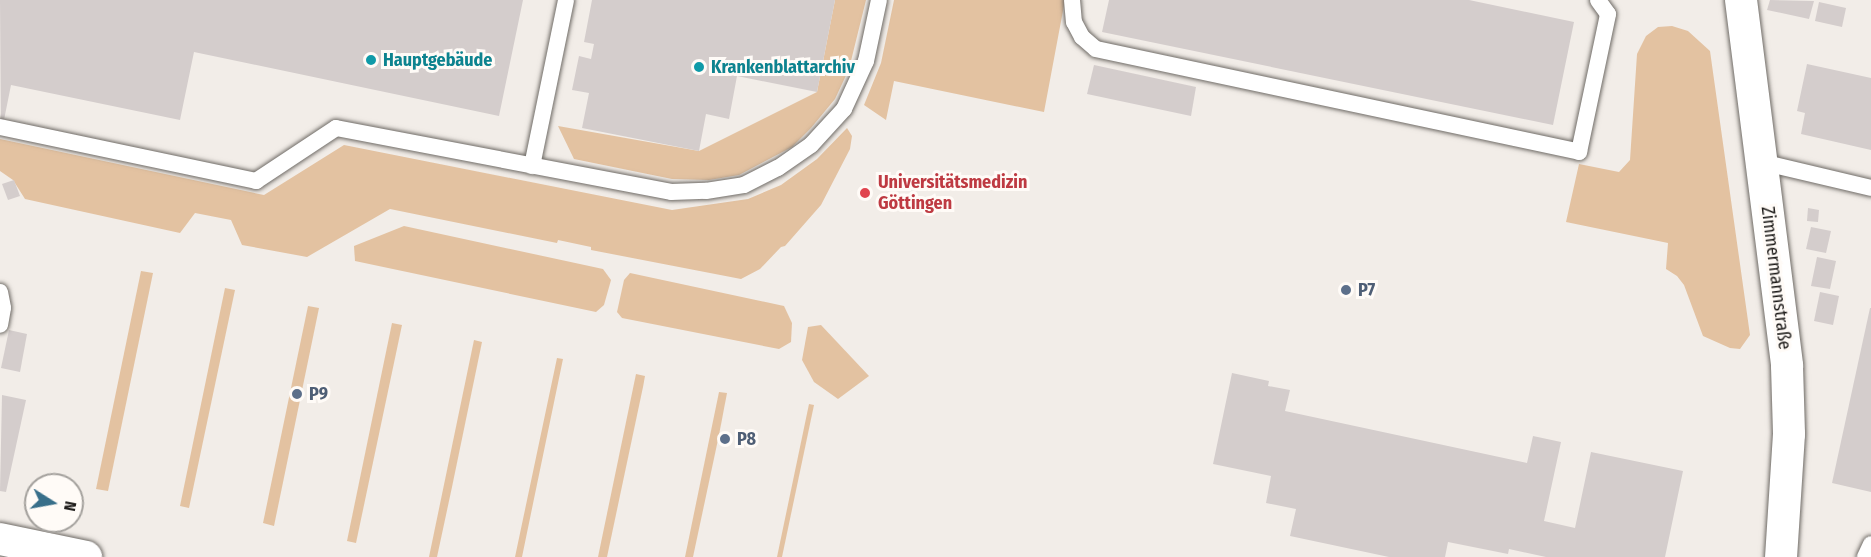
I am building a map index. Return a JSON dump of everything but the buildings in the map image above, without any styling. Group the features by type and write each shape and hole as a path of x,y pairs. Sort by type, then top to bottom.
{"street":[{"name":"Zimmermannstraße","path":"1741,0 1787,366 1790,434 1780,557"},
{"path":"0,539 86,557"}],"lane":[{"path":"532,166 566,0"},
{"path":"0,127 256,181 336,128 671,192 706,191 744,185 778,168 812,145 844,109 866,61 879,0"},
{"path":"1071,0 1074,22 1082,37 1096,49 1579,152 1608,14 1598,0"},
{"path":"1761,162 1871,188"},
{"path":"0,292 3,308 0,325"},
{"path":"1864,557 1871,544"}],"shaded area":[{"path":"835,0 866,0 849,69 835,99 792,147 739,175 709,180 672,179 574,159 558,126 699,151 817,92"},
{"path":"894,0 1065,0 1044,112 894,81 886,120 864,105 881,63"},
{"path":"1672,26 1688,31 1710,51 1750,335 1740,349 1730,348 1703,336 1684,285 1677,276 1666,269 1668,243 1566,222 1579,164 1619,172 1630,160 1637,54 1646,36 1658,27"},
{"path":"847,128 852,136 850,149 821,205 785,246 781,247 760,269 741,279 591,250 591,247 558,240 557,243 390,209 307,257 242,245 231,220 195,213 180,233 25,199 13,180 0,171 0,139 264,195 344,145 672,210 748,199 781,185 817,159"},
{"path":"404,226 603,269 611,280 604,305 596,312 355,261 354,246"},
{"path":"141,271 153,273 108,491 96,489"},
{"path":"630,273 784,306 792,323 791,342 779,349 622,318 617,312 624,280"},
{"path":"225,288 235,290 189,508 180,506"},
{"path":"308,306 319,308 274,526 263,523"},
{"path":"392,323 402,325 356,543 347,541"},
{"path":"821,325 869,376 838,399 814,382 802,360 808,327"},
{"path":"474,340 482,342 452,487 437,557 429,557"},
{"path":"557,358 563,359 522,557 515,557"},
{"path":"636,374 645,376 643,387 607,557 598,557"},
{"path":"719,392 727,393 719,435 693,557 685,557"},
{"path":"809,404 814,405 782,557 777,557"}],"place":[{"name":"Hauptgebäude","path":"371,60"},
{"name":"Krankenblattarchiv","path":"699,67"},
{"name":"Universitätsmedizin Göttingen","path":"865,193"},
{"name":"P7","path":"1346,290"},
{"name":"P9","path":"297,394"},
{"name":"P8","path":"725,439"}]}
